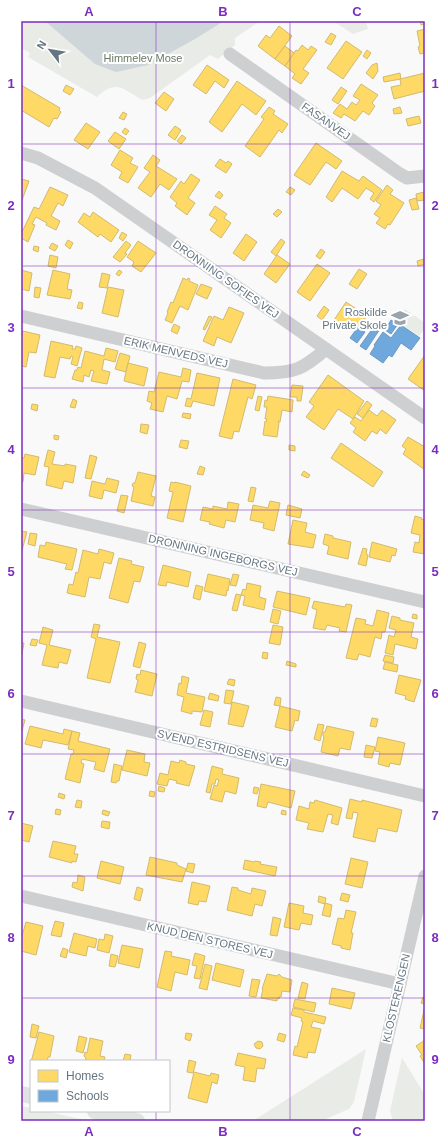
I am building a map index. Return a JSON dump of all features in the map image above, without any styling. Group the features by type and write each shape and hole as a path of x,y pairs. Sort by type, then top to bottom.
{"main road":[{"path":"99,1112 137,1121"}],"street":[{"name":"FASANVEJ","path":"230,54 400,174 407,178 425,176"},
{"name":"DRONNING SOFIES VEJ","path":"21,153 38,158 95,188 425,418"},
{"name":"ERIK MENVEDS VEJ","path":"21,316 264,373 278,373 296,370 310,362 326,349"},
{"name":"DRONNING INGEBORGS VEJ","path":"21,509 425,602"},
{"name":"SVEND ESTRIDSENS VEJ","path":"21,701 425,796"},
{"name":"KLOSTERENGEN","path":"368,1121 425,876"},
{"name":"KNUD DEN STORES VEJ","path":"21,896 400,984"}],"green space":[{"name":"Himmelev Mose","path":"21,21 260,21 235,38 235,45 218,59 210,55 150,98 142,100 124,89 115,87 109,88 97,97 28,57 30,53 21,48"},
{"path":"333,21 366,21 368,29 353,34"},
{"path":"405,309 425,323 425,328 419,336 397,321"},
{"path":"366,1049 354,1102 349,1109 321,1121 253,1121"},
{"path":"402,1058 425,1095 425,1121 393,1121 390,1111"},
{"path":"21,1106 30,1108 30,1112 49,1112 89,1121 21,1121"}],"shaded area":[{"name":"Himmelev Mose","path":"45,21 224,21 148,65 116,72 95,64"}],"building: Homes":[{"path":"420,21 425,21 425,24 421,25"},
{"path":"279,26 292,36 275,59 258,46 266,35 270,38"},
{"path":"425,29 425,53 420,54 417,31"},
{"path":"331,33 336,36 331,45 325,42"},
{"path":"346,41 362,52 343,79 327,68"},
{"path":"302,45 308,50 311,46 317,50 303,69 309,73 301,84 292,78 295,74 285,66 296,50 298,51"},
{"path":"285,46 294,53 285,66 275,59"},
{"path":"367,50 371,53 367,59 363,56"},
{"path":"377,63 378,71 373,79 366,73 372,65"},
{"path":"207,65 229,80 224,88 215,81 206,94 193,85"},
{"path":"400,73 401,79 384,82 383,77"},
{"path":"425,73 425,91 394,99 391,87 401,85 400,79"},
{"path":"237,81 266,101 256,115 242,104 222,132 209,122"},
{"path":"361,84 378,95 372,103 375,106 369,115 363,111 355,121 344,114 341,118 333,113 340,104 347,109 352,102 356,105 360,100 353,96"},
{"path":"21,85 60,108 59,110 61,112 57,119 54,118 49,127 21,110"},
{"path":"66,85 74,89 70,95 63,91"},
{"path":"341,87 347,91 338,104 332,100"},
{"path":"164,92 174,99 166,111 155,103"},
{"path":"269,107 275,111 273,114 288,124 282,133 279,130 260,157 245,146 264,119 261,117"},
{"path":"400,107 402,113 394,114 393,109"},
{"path":"123,112 127,114 124,120 119,118"},
{"path":"419,116 421,123 408,126 406,119"},
{"path":"86,123 100,132 88,149 74,140"},
{"path":"175,126 181,130 175,140 168,135"},
{"path":"125,128 129,131 126,135 122,132"},
{"path":"115,132 126,139 119,149 108,141"},
{"path":"182,135 186,138 181,144 177,141"},
{"path":"316,143 342,161 336,169 326,162 310,185 294,175"},
{"path":"120,150 133,158 130,163 138,167 128,183 119,178 122,172 111,165"},
{"path":"153,155 160,160 156,166 177,179 169,190 160,184 151,197 138,188 150,172 144,168"},
{"path":"220,159 226,163 228,161 232,164 226,173 215,166"},
{"path":"342,171 359,181 363,176 382,190 374,202 370,199 374,193 366,188 358,199 342,188 332,202 326,197"},
{"path":"191,174 200,180 188,198 195,203 187,215 175,206 177,203 170,197 181,181 184,184"},
{"path":"21,179 29,181 21,203"},
{"path":"387,185 393,190 390,194 404,203 390,225 388,224 385,229 376,223 380,218 374,214 381,205 376,201"},
{"path":"50,187 68,195 63,206 58,203 51,216 60,221 56,230 46,225 47,223 36,217 32,224 35,225 28,242 21,238 21,234 34,207 39,209"},
{"path":"290,187 295,190 291,195 286,192"},
{"path":"219,191 223,195 220,199 215,196"},
{"path":"424,192 425,200 417,201 416,194"},
{"path":"416,198 419,209 412,210 409,200"},
{"path":"215,206 227,214 224,218 231,223 221,238 210,230 217,220 209,215"},
{"path":"278,209 282,212 277,217 273,214"},
{"path":"93,212 119,230 111,242 100,234 98,237 78,222 84,213 90,217"},
{"path":"122,232 127,235 123,241 119,238"},
{"path":"246,234 257,242 244,261 233,253"},
{"path":"281,239 285,242 276,256 271,252"},
{"path":"68,240 73,243 70,249 65,245"},
{"path":"126,241 131,245 125,253 127,254 120,262 113,257"},
{"path":"138,241 156,253 141,272 132,266 134,262 127,257"},
{"path":"52,243 58,246 55,251 49,248"},
{"path":"34,246 39,247 38,252 33,250"},
{"path":"321,249 325,252 320,259 316,256"},
{"path":"50,255 58,257 56,268 48,266"},
{"path":"277,255 290,264 276,283 264,274"},
{"path":"424,259 425,264 418,266 417,261"},
{"path":"317,264 330,273 310,301 297,292"},
{"path":"359,269 367,274 357,289 349,284"},
{"path":"21,270 32,273 29,291 21,289"},
{"path":"53,270 70,274 67,289 72,290 70,299 47,295"},
{"path":"119,270 122,272 119,276 116,274"},
{"path":"102,273 110,275 107,288 99,287"},
{"path":"183,278 187,280 188,278 190,279 189,281 198,285 188,310 180,306 172,323 165,320 171,302 173,303"},
{"path":"201,284 212,288 207,299 196,294"},
{"path":"35,287 41,288 39,298 34,297"},
{"path":"108,287 124,290 118,317 102,313"},
{"path":"79,302 83,303 82,309 77,308"},
{"path":"346,302 367,316 359,327 350,320 345,327 334,320"},
{"path":"324,306 329,310 322,320 317,316"},
{"path":"229,307 244,313 231,343 217,337 214,346 203,341 214,316 223,320"},
{"path":"209,316 212,317 205,330 203,329"},
{"path":"174,324 180,327 177,334 171,331"},
{"path":"23,331 40,335 36,353 29,352 26,367 21,366 21,341"},
{"path":"51,341 73,346 72,349 75,349 76,346 82,348 77,366 71,364 73,357 71,356 70,359 60,357 55,378 44,376"},
{"path":"106,348 118,351 115,362 104,359 102,370 110,372 107,384 91,381 94,371 91,370 89,377 84,375 83,382 72,379 75,370 77,370 78,367 81,368 85,351 104,356"},
{"path":"120,353 130,356 126,372 115,369"},
{"path":"425,355 425,391 408,379"},
{"path":"128,363 148,368 144,386 124,381"},
{"path":"183,368 191,370 189,382 182,381 177,399 167,396 163,412 150,409 152,403 147,401 149,391 154,392 159,372 181,377"},
{"path":"197,373 220,378 214,406 193,401 191,407 185,406 187,398 191,399"},
{"path":"328,375 364,401 353,419 338,409 324,430 306,417 314,406 309,402"},
{"path":"233,379 256,385 252,399 248,397 239,432 234,431 232,439 219,436"},
{"path":"292,385 303,386 301,401 297,401 297,397 290,397"},
{"path":"258,396 262,397 259,411 255,410"},
{"path":"268,396 293,400 292,412 282,410 280,422 278,421 277,437 263,435 265,421 266,422 267,419 265,419 267,407 264,407 265,400 267,401"},
{"path":"73,399 77,401 75,408 70,407"},
{"path":"367,401 372,405 363,418 357,414"},
{"path":"32,404 38,405 37,411 31,409"},
{"path":"369,410 377,416 382,410 396,420 386,434 380,429 377,434 372,431 365,441 353,432 356,428 350,423 355,417 361,421"},
{"path":"183,413 191,414 190,419 182,417"},
{"path":"141,424 149,425 147,434 140,432"},
{"path":"54,435 59,436 58,440 54,439"},
{"path":"408,437 425,447 425,470 403,454 406,449 402,446"},
{"path":"181,440 189,441 187,449 179,447"},
{"path":"341,443 383,472 373,487 331,458"},
{"path":"289,445 295,446 295,451 289,450"},
{"path":"48,450 55,452 52,464 76,466 73,483 64,481 62,489 46,485 49,467 44,466"},
{"path":"25,454 39,457 35,475 24,473 23,482 21,481 21,457 24,458"},
{"path":"90,455 97,457 91,479 85,478"},
{"path":"200,466 205,468 203,475 197,474"},
{"path":"304,471 310,475 308,478 301,475"},
{"path":"138,472 156,476 151,496 155,497 153,506 131,501 134,487 132,486 133,483 135,483"},
{"path":"107,478 119,481 116,493 104,490 102,499 89,496 92,481 105,484"},
{"path":"171,482 191,486 183,522 167,518 173,492 169,491"},
{"path":"251,487 256,488 253,502 248,501"},
{"path":"121,495 128,496 124,513 117,511"},
{"path":"270,501 280,503 274,531 263,528 264,523 250,520 253,505 268,508"},
{"path":"228,502 239,504 235,522 226,520 224,528 209,524 210,522 200,520 203,507 213,509 213,506 227,509"},
{"path":"288,505 302,509 300,518 286,515"},
{"path":"415,516 425,520 425,554 413,552 415,542 419,543 420,535 411,533"},
{"path":"293,520 307,523 305,532 316,535 313,548 288,544"},
{"path":"21,531 27,532 21,554"},
{"path":"30,533 37,534 35,546 28,544"},
{"path":"325,534 333,536 333,538 351,542 348,559 327,554 329,546 323,544"},
{"path":"46,542 77,549 72,570 65,569 67,564 38,557 40,545 45,546"},
{"path":"372,542 397,549 395,556 392,555 390,562 369,557"},
{"path":"363,548 367,549 366,554 368,555 366,566 358,564"},
{"path":"99,549 114,553 111,564 104,562 100,579 89,577 85,597 67,593 69,584 73,585 76,572 78,573 83,550 98,554"},
{"path":"119,558 132,561 131,564 144,567 140,582 134,581 128,603 109,598"},
{"path":"163,565 191,572 188,587 167,582 166,586 158,585"},
{"path":"208,574 230,579 226,596 204,591"},
{"path":"233,574 239,575 236,586 230,585"},
{"path":"247,583 261,586 259,597 266,599 264,610 243,605 245,596 241,595 243,589 246,590"},
{"path":"196,585 203,587 200,600 193,598"},
{"path":"277,591 310,598 306,615 273,607"},
{"path":"236,594 241,595 237,611 232,610"},
{"path":"314,601 345,607 346,604 352,605 346,632 339,631 340,628 327,625 325,630 313,628 317,610 312,608"},
{"path":"273,609 281,611 278,624 270,622"},
{"path":"377,610 389,613 385,632 382,632 381,639 375,637 370,657 359,654 357,660 346,658 356,618 366,620 365,624 373,626"},
{"path":"413,614 417,615 417,619 412,618"},
{"path":"392,616 400,618 400,620 414,623 411,637 418,639 416,649 395,644 393,655 385,653 389,635 394,637 396,630 389,628"},
{"path":"94,624 100,625 97,637 120,642 110,683 87,678 96,639 91,637"},
{"path":"273,625 283,627 280,645 269,643"},
{"path":"43,627 53,630 49,645 71,650 67,664 59,662 58,668 42,665 47,645 39,643"},
{"path":"32,639 38,640 36,646 30,645"},
{"path":"21,642 24,643 21,659"},
{"path":"139,642 146,644 140,668 133,666"},
{"path":"263,652 268,653 267,659 262,658"},
{"path":"385,655 394,657 393,663 383,661"},
{"path":"287,661 296,664 296,667 286,665"},
{"path":"385,662 398,665 397,672 383,669"},
{"path":"141,670 157,674 152,696 135,692 138,680 136,679 137,674 140,675"},
{"path":"399,675 421,680 414,702 405,699 406,696 395,693"},
{"path":"182,676 189,678 186,693 205,697 202,712 192,711 192,714 181,711 184,697 177,695"},
{"path":"229,679 235,680 234,686 227,684"},
{"path":"226,690 234,691 231,704 224,703"},
{"path":"210,693 219,696 218,701 208,699"},
{"path":"276,697 281,698 280,706 274,705"},
{"path":"232,702 249,706 243,727 228,724"},
{"path":"280,706 300,711 298,721 295,720 292,731 275,727"},
{"path":"204,710 213,712 210,727 200,725"},
{"path":"372,718 378,719 376,727 370,726"},
{"path":"21,719 25,720 21,734"},
{"path":"318,724 324,725 320,741 314,739"},
{"path":"30,726 63,734 64,729 72,731 68,745 43,740 41,748 25,744"},
{"path":"327,726 354,732 350,750 340,748 338,756 321,752 324,736 323,732 325,732"},
{"path":"72,731 80,733 78,741 110,749 104,772 94,769 96,762 82,759 81,763 84,764 80,783 65,779 71,754 73,754 74,750 68,749"},
{"path":"378,737 405,743 400,765 390,763 389,767 378,764 380,752 375,751"},
{"path":"366,745 375,747 372,758 364,757"},
{"path":"127,750 145,754 144,762 150,763 147,776 122,770"},
{"path":"180,760 186,762 186,764 195,766 189,786 176,783 177,781 169,779 167,786 157,784 160,773 168,775 171,761 179,763"},
{"path":"114,764 122,766 119,781 116,783 111,782"},
{"path":"212,766 223,769 222,774 239,778 236,794 225,791 222,802 210,799 214,785 217,786 219,780 216,779 215,784 212,784 210,793 206,792"},
{"path":"261,784 295,791 291,808 268,802 266,808 257,806"},
{"path":"159,786 165,788 164,792 158,791"},
{"path":"254,787 259,788 257,794 253,793"},
{"path":"150,791 155,792 154,797 149,796"},
{"path":"59,793 65,795 64,799 58,797"},
{"path":"350,799 362,802 362,800 402,810 397,832 378,828 375,842 353,837 358,813 353,812 352,819 346,818"},
{"path":"77,800 82,801 81,808 75,807"},
{"path":"315,800 342,808 338,825 331,823 333,815 328,814 323,832 307,829 309,823 296,820 299,806 309,809 310,802 314,803"},
{"path":"56,809 61,810 60,815 55,814"},
{"path":"103,810 110,812 108,816 102,814"},
{"path":"282,810 286,811 286,815 281,814"},
{"path":"102,821 110,822 109,829 101,827"},
{"path":"21,823 33,826 29,842 21,840"},
{"path":"53,841 76,846 74,854 78,854 76,862 72,861 72,863 49,857"},
{"path":"150,857 177,863 177,865 186,869 182,882 146,875"},
{"path":"351,858 368,862 362,888 345,884"},
{"path":"245,860 261,862 260,864 277,867 275,876 243,869"},
{"path":"101,861 124,867 120,884 97,878"},
{"path":"188,863 195,864 193,873 186,871"},
{"path":"78,875 85,877 83,891 72,887 73,882 77,883"},
{"path":"192,882 210,886 206,902 199,901 198,905 188,903"},
{"path":"137,887 143,889 140,901 134,899"},
{"path":"232,887 251,894 252,888 266,891 262,906 255,904 252,916 227,910"},
{"path":"342,893 350,895 348,902 340,900"},
{"path":"319,896 326,898 325,904 318,902"},
{"path":"289,903 304,906 303,913 313,915 311,925 301,923 299,930 284,927"},
{"path":"325,903 332,905 330,917 322,915"},
{"path":"346,910 356,912 351,933 353,933 350,950 332,944 338,918 344,919"},
{"path":"273,917 281,919 277,936 270,935"},
{"path":"55,921 64,923 61,937 51,935"},
{"path":"26,922 43,926 36,955 21,951 21,939"},
{"path":"74,933 97,939 95,948 88,946 86,956 69,952"},
{"path":"105,934 113,936 109,953 97,950 99,939 104,940"},
{"path":"122,945 143,949 139,968 118,963"},
{"path":"63,948 68,950 66,958 60,956"},
{"path":"165,951 172,952 171,956 190,960 187,975 175,972 171,991 157,987"},
{"path":"195,953 205,956 200,979 194,978 197,966 192,965"},
{"path":"111,954 118,956 115,967 109,966"},
{"path":"216,963 244,970 240,987 212,980"},
{"path":"205,964 212,966 207,990 199,988"},
{"path":"267,974 277,976 279,974 282,977 292,980 290,992 282,991 281,997 280,996 279,999 277,998 277,1001 261,998 262,989"},
{"path":"252,979 260,980 256,997 249,996"},
{"path":"302,982 308,984 305,999 298,998"},
{"path":"332,988 355,993 351,1009 329,1004"},
{"path":"423,997 425,997 425,1004 421,1003"},
{"path":"295,999 316,1003 314,1012 293,1007"},
{"path":"425,1006 425,1029 420,1028"},
{"path":"293,1008 326,1017 324,1024 313,1021 311,1027 321,1029 315,1053 308,1052 307,1058 293,1055 295,1046 297,1047 303,1022 301,1021 302,1018 291,1015"},
{"path":"32,1024 39,1026 36,1038 30,1037"},
{"path":"39,1032 54,1036 50,1057 48,1057 47,1060 32,1060"},
{"path":"186,1033 192,1034 190,1041 185,1039"},
{"path":"279,1033 286,1035 284,1042 277,1040"},
{"path":"79,1036 87,1038 83,1053 76,1051"},
{"path":"90,1038 103,1041 100,1056 105,1057 104,1060 85,1060 85,1052 87,1053"},
{"path":"425,1040 425,1064 420,1056 422,1055 416,1046"},
{"path":"258,1041 262,1042 263,1046 260,1049 256,1048 254,1044"},
{"path":"238,1053 266,1059 264,1069 257,1068 255,1082 243,1080 245,1067 235,1065"},
{"path":"125,1054 131,1055 130,1060 123,1060"},
{"path":"189,1060 196,1062 193,1073 187,1072"},
{"path":"194,1072 210,1076 211,1073 219,1075 217,1084 212,1082 207,1103 188,1098"}],"building: Schools":[{"path":"391,320 398,324 391,334 385,330"},
{"path":"375,325 380,329 366,350 360,346"},
{"path":"401,325 420,338 411,350 401,343 392,357 389,355 383,363 370,354 383,332 391,338"},
{"path":"358,327 365,332 357,343 350,338"}],"place":[{"name":"Roskilde Private Skole","path":"400,318"}]}
